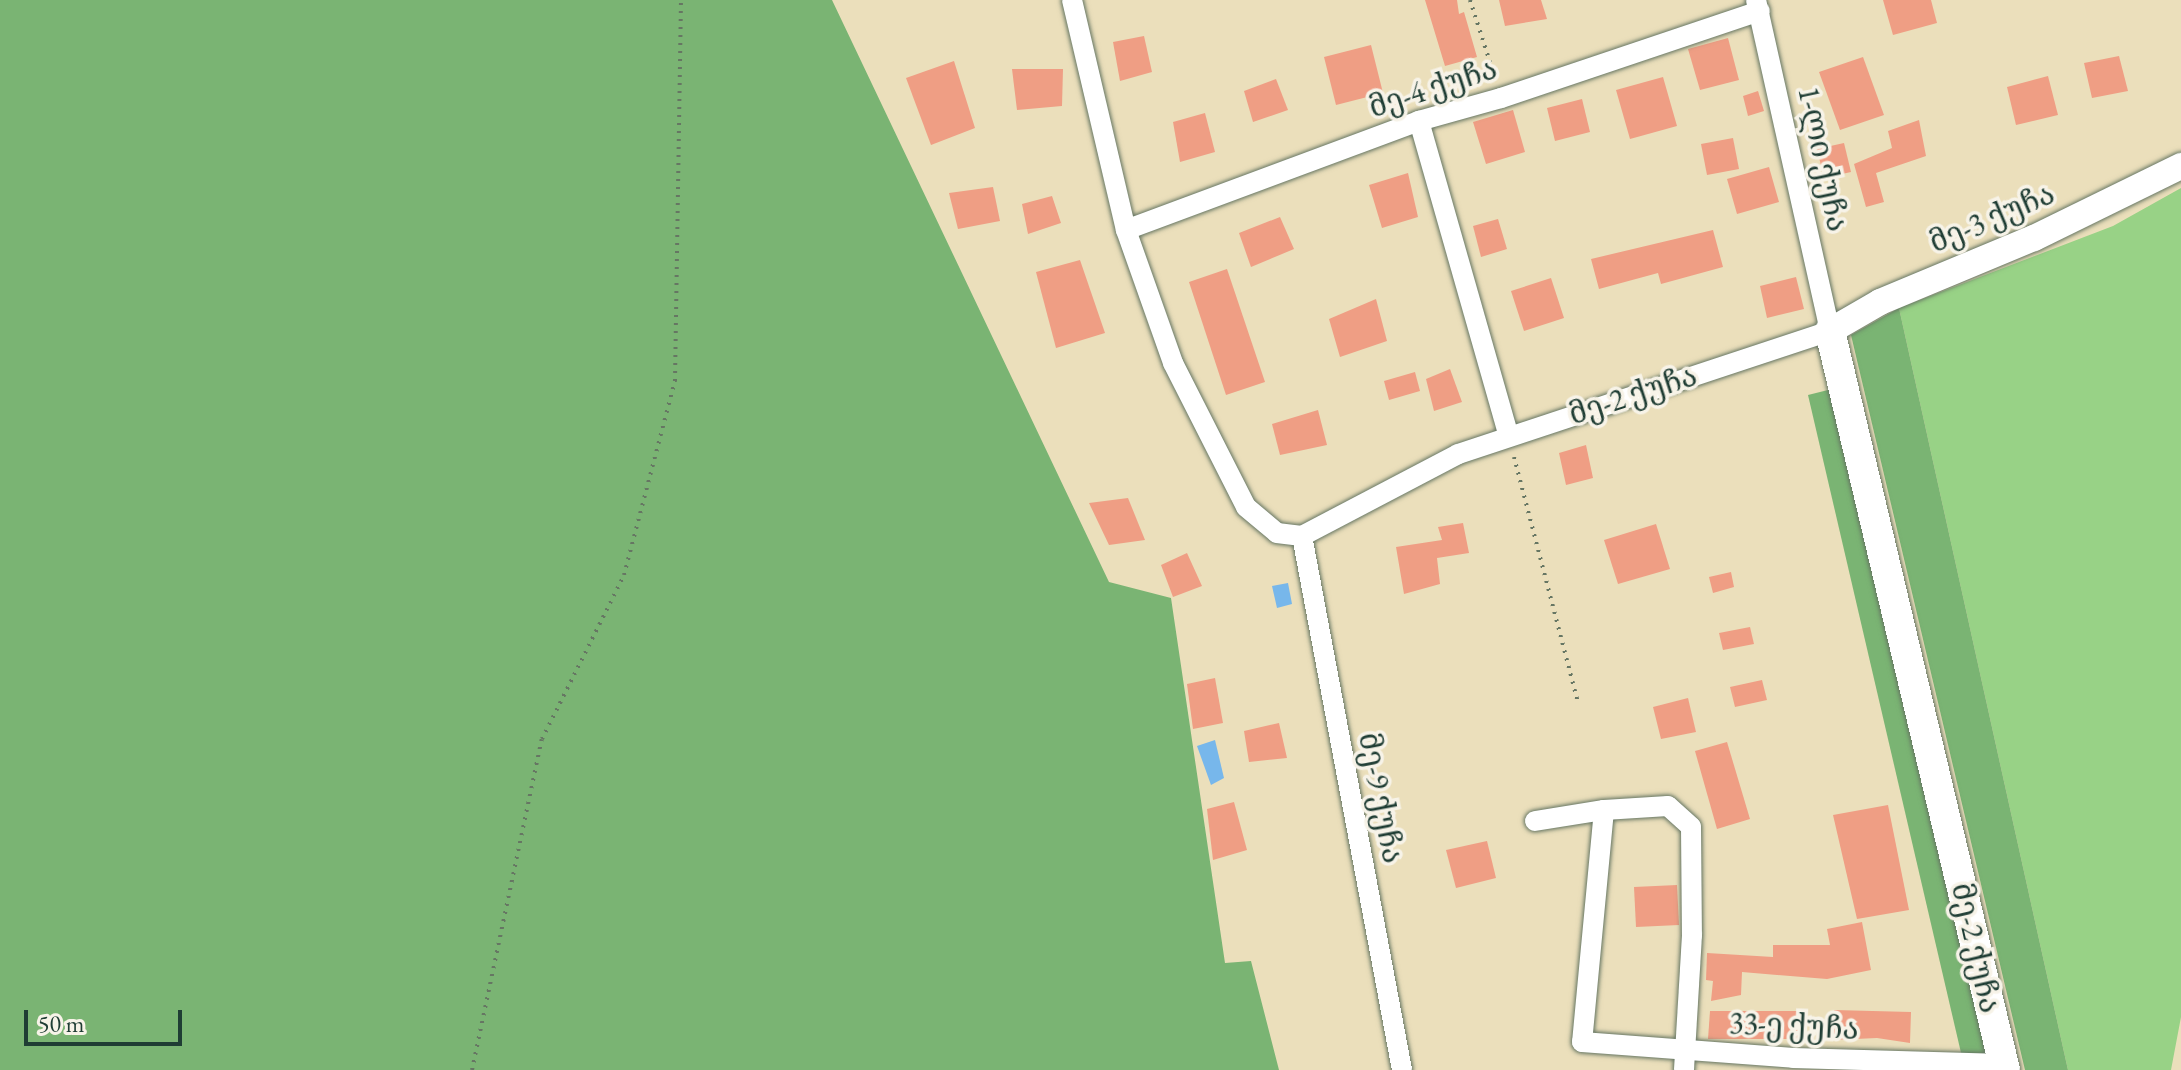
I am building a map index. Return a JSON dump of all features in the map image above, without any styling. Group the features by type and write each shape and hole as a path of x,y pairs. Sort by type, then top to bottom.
{"main road":[{"name":"მე-2 ქუჩა","path":"1830,331 2004,1067"}],"street":[{"path":"1072,0 1126,230 1173,363 1246,507 1277,533 1302,536"},
{"name":"მე-4 ქუჩა","path":"1126,230 1419,121 1501,98 1758,5"},
{"name":"1-ლი ქუჩა","path":"1758,5 1830,331"},
{"path":"1419,121 1509,436"},
{"name":"მე-3 ქუჩა","path":"1830,331 1880,302 2034,238 2181,166"},
{"name":"მე-2 ქუჩა","path":"1302,536 1458,454 1830,331"},
{"name":"მე-9 ქუჩა","path":"1302,536 1402,1070"},
{"path":"1535,821 1604,810 1668,806 1691,827 1692,935 1684,1060"},
{"name":"33-ე ქუჩა","path":"1604,810 1582,1042 1684,1060 2004,1067"}],"path":[{"path":"472,1070 542,739 624,575 675,381 681,0"},
{"path":"1470,0 1501,98"},
{"path":"1509,436 1578,703"}],"green space":[{"path":"0,0 832,0 1109,582 1171,598 1225,963 1251,961 1279,1070 0,1070"},
{"path":"2181,188 2181,1017 2171,1070 2068,1070 1899,308 2113,226"},
{"path":"1899,308 2068,1070 2025,1070 1851,335"},
{"path":"1832,389 1994,1070 1965,1070 1808,395"}],"water":[{"path":"1288,583 1292,604 1277,608 1272,586"},
{"path":"1215,740 1224,778 1211,785 1197,746"}],"building":[{"path":"1425,0 1457,0 1459,14 1464,12 1477,57 1445,66"},
{"path":"1499,0 1541,0 1547,19 1505,26"},
{"path":"1883,0 1931,0 1937,23 1893,35"},
{"path":"1144,36 1152,72 1120,81 1113,42"},
{"path":"1728,38 1739,80 1700,90 1688,49"},
{"path":"1371,45 1383,93 1336,105 1324,57"},
{"path":"2119,56 2128,91 2092,98 2084,63"},
{"path":"1863,57 1884,115 1840,130 1819,72"},
{"path":"954,61 975,128 931,145 906,78"},
{"path":"1012,69 1063,69 1062,106 1017,110"},
{"path":"2048,76 2058,115 2016,125 2007,87"},
{"path":"1663,77 1677,126 1630,139 1616,90"},
{"path":"1276,79 1288,110 1253,122 1244,91"},
{"path":"1758,91 1764,111 1748,116 1743,96"},
{"path":"1582,99 1590,132 1555,141 1547,108"},
{"path":"1513,110 1525,152 1486,164 1473,122"},
{"path":"1205,113 1215,152 1180,162 1173,122"},
{"path":"1919,120 1926,156 1876,173 1884,202 1866,207 1854,164 1892,148 1888,131"},
{"path":"1733,138 1739,169 1707,175 1701,144"},
{"path":"1844,143 1851,172 1824,178 1817,149"},
{"path":"1769,167 1779,202 1737,214 1727,179"},
{"path":"1408,173 1418,217 1382,228 1369,185"},
{"path":"993,187 1000,221 958,229 949,193"},
{"path":"1052,196 1061,223 1028,234 1022,204"},
{"path":"1280,217 1294,249 1251,267 1239,233"},
{"path":"1498,219 1507,249 1481,257 1473,226"},
{"path":"1713,230 1723,267 1661,284 1658,273 1599,289 1591,259"},
{"path":"1080,260 1105,333 1056,348 1036,272"},
{"path":"1227,269 1265,382 1226,395 1189,282"},
{"path":"1796,277 1804,309 1767,318 1760,286"},
{"path":"1551,278 1564,318 1524,331 1511,291"},
{"path":"1376,299 1387,341 1340,357 1329,319"},
{"path":"1450,369 1462,402 1434,411 1426,379"},
{"path":"1415,372 1420,391 1389,400 1384,381"},
{"path":"1318,410 1327,445 1280,455 1272,424"},
{"path":"1586,445 1593,478 1566,485 1559,453"},
{"path":"1128,498 1145,540 1109,545 1089,503"},
{"path":"1463,523 1469,553 1437,558 1440,584 1404,594 1396,547 1442,540 1438,527"},
{"path":"1656,524 1670,569 1618,584 1604,540"},
{"path":"1187,553 1202,586 1173,597 1161,565"},
{"path":"1731,572 1734,587 1713,593 1709,577"},
{"path":"1750,627 1754,644 1723,650 1719,633"},
{"path":"1215,678 1223,723 1193,729 1187,684"},
{"path":"1762,680 1767,700 1735,707 1730,687"},
{"path":"1688,698 1696,732 1661,739 1653,707"},
{"path":"1279,723 1287,758 1249,762 1244,731"},
{"path":"1727,742 1750,819 1717,829 1695,751"},
{"path":"1234,802 1247,850 1213,860 1207,809"},
{"path":"1888,805 1909,910 1857,919 1833,815"},
{"path":"1487,841 1496,878 1456,888 1446,850"},
{"path":"1677,885 1679,925 1636,927 1634,887"},
{"path":"1862,922 1871,970 1827,979 1742,972 1741,995 1711,1001 1713,981 1706,980 1707,953 1773,957 1773,945 1830,945 1827,929"},
{"path":"1834,1010 1911,1012 1910,1043 1877,1038 1833,1040"},
{"path":"1710,1011 1800,1011 1800,1039 1708,1039"}]}
